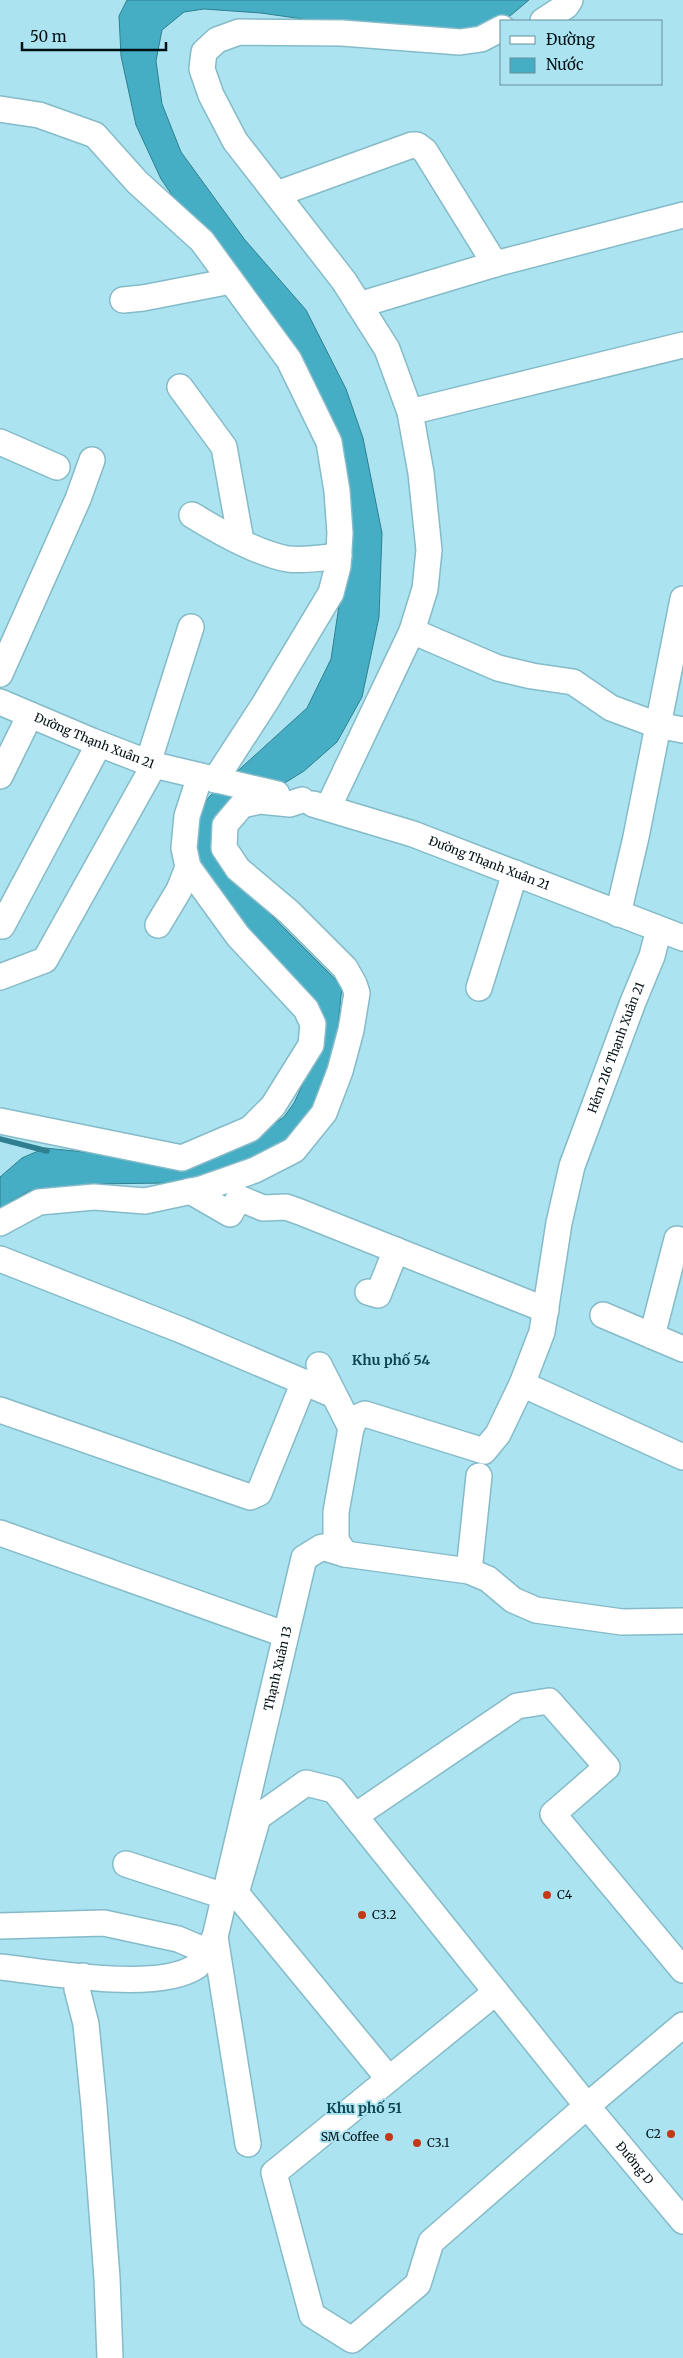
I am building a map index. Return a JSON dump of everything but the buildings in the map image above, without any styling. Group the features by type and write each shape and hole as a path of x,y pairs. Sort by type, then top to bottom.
{"street":[{"path":"545,20 566,6 570,0"},
{"path":"328,808 412,631 425,589 429,550 421,473 410,412 387,349 344,281 235,141 211,95 202,69 204,52 217,40 239,32 333,33 460,42 481,39 500,29"},
{"path":"0,109 39,116 95,135 137,182 202,241 289,360 329,442 337,490 340,533 339,556 331,593 261,711 187,816 184,848 188,868 238,936 306,1009 313,1024 311,1045 273,1106 250,1129 182,1158 0,1121"},
{"path":"277,194 418,144 424,150 495,264"},
{"path":"359,305 495,264 683,214"},
{"path":"123,300 231,281"},
{"path":"410,412 683,346"},
{"path":"180,387 224,447 241,541"},
{"path":"0,442 57,467"},
{"path":"0,674 78,499 92,460"},
{"path":"192,515 264,552 289,559 339,556"},
{"path":"618,914 636,837 683,599"},
{"path":"0,977 45,960 151,764 191,627"},
{"path":"412,631 498,668 532,676 573,682 611,708 657,725 683,730"},
{"name":"Đường Thạnh Xuân 21","path":"0,702 151,764 297,799 412,834 683,938"},
{"path":"0,776 30,715"},
{"path":"2,926 99,744"},
{"path":"0,1223 39,1202 94,1197 145,1201 190,1191 254,1170 294,1150 324,1113 340,1071 351,1030 357,993 350,976 289,912 238,869 224,848 225,825 242,805 260,801 290,804 297,799"},
{"path":"158,925 179,890 188,868"},
{"path":"479,988 515,874"},
{"name":"Hẻm 216 Thạnh Xuân 21","path":"351,1428 356,1418 365,1414 484,1451 498,1434 522,1384 542,1332 559,1223 572,1166 652,956 659,929"},
{"path":"190,1191 230,1214 239,1198 263,1208 286,1208 546,1310"},
{"path":"652,1336 677,1239"},
{"path":"368,1292 378,1295 396,1250"},
{"path":"0,1259 182,1330 312,1374 334,1395 351,1428 336,1512 336,1540 345,1554"},
{"path":"603,1315 683,1349"},
{"path":"0,1410 250,1497 259,1493 312,1374"},
{"path":"522,1384 683,1457"},
{"path":"469,1571 479,1476"},
{"path":"0,1533 284,1634"},
{"name":"Thạnh Xuân 13","path":"0,1968 132,1980 176,1976 198,1965 210,1944 224,1896 284,1634 304,1558 322,1547 345,1554 469,1571 488,1579 514,1600 536,1610 622,1622 683,1621"},
{"path":"355,1816 517,1706 549,1701 607,1767 553,1814 683,1970"},
{"name":"Đường D","path":"389,2079 236,1893 258,1818 306,1783 334,1790 587,2106 683,2221"},
{"path":"126,1864 224,1896"},
{"path":"0,1926 104,1923 210,1944 248,2144"},
{"path":"83,1976 77,1989 86,2024 94,2106 107,2278 110,2358"},
{"path":"496,1992 274,2173 312,2315 352,2340 418,2284 431,2242 683,2025"}],"water":[{"path":"127,0 529,0 505,20 500,20 500,22 449,40 261,13 204,9 184,12 162,30 156,61 162,104 181,152 245,240 306,310 346,389 363,438 382,533 379,617 362,697 337,742 304,771 225,820 254,898 342,986 334,1066 307,1117 282,1145 241,1167 168,1183 89,1184 29,1191 0,1208 0,1177 22,1158 45,1148 162,1160 255,1137 284,1117 294,1103 319,1049 243,924 195,864 199,813 209,797 307,708 331,659 343,579 330,441 215,258 161,179 136,125 121,56 119,16"}],"waterway":[{"path":"0,1139 47,1151"}],"place":[{"name":"C4","path":"547,1895"},
{"name":"C3.2","path":"362,1915"},
{"name":"С2","path":"671,2134"},
{"name":"SM Coffee","path":"389,2137"},
{"name":"С3.1","path":"417,2143"}],"district":[{"name":"Khu phố 54","path":"391,1360"},
{"name":"Khu phố 51","path":"364,2108"}]}
